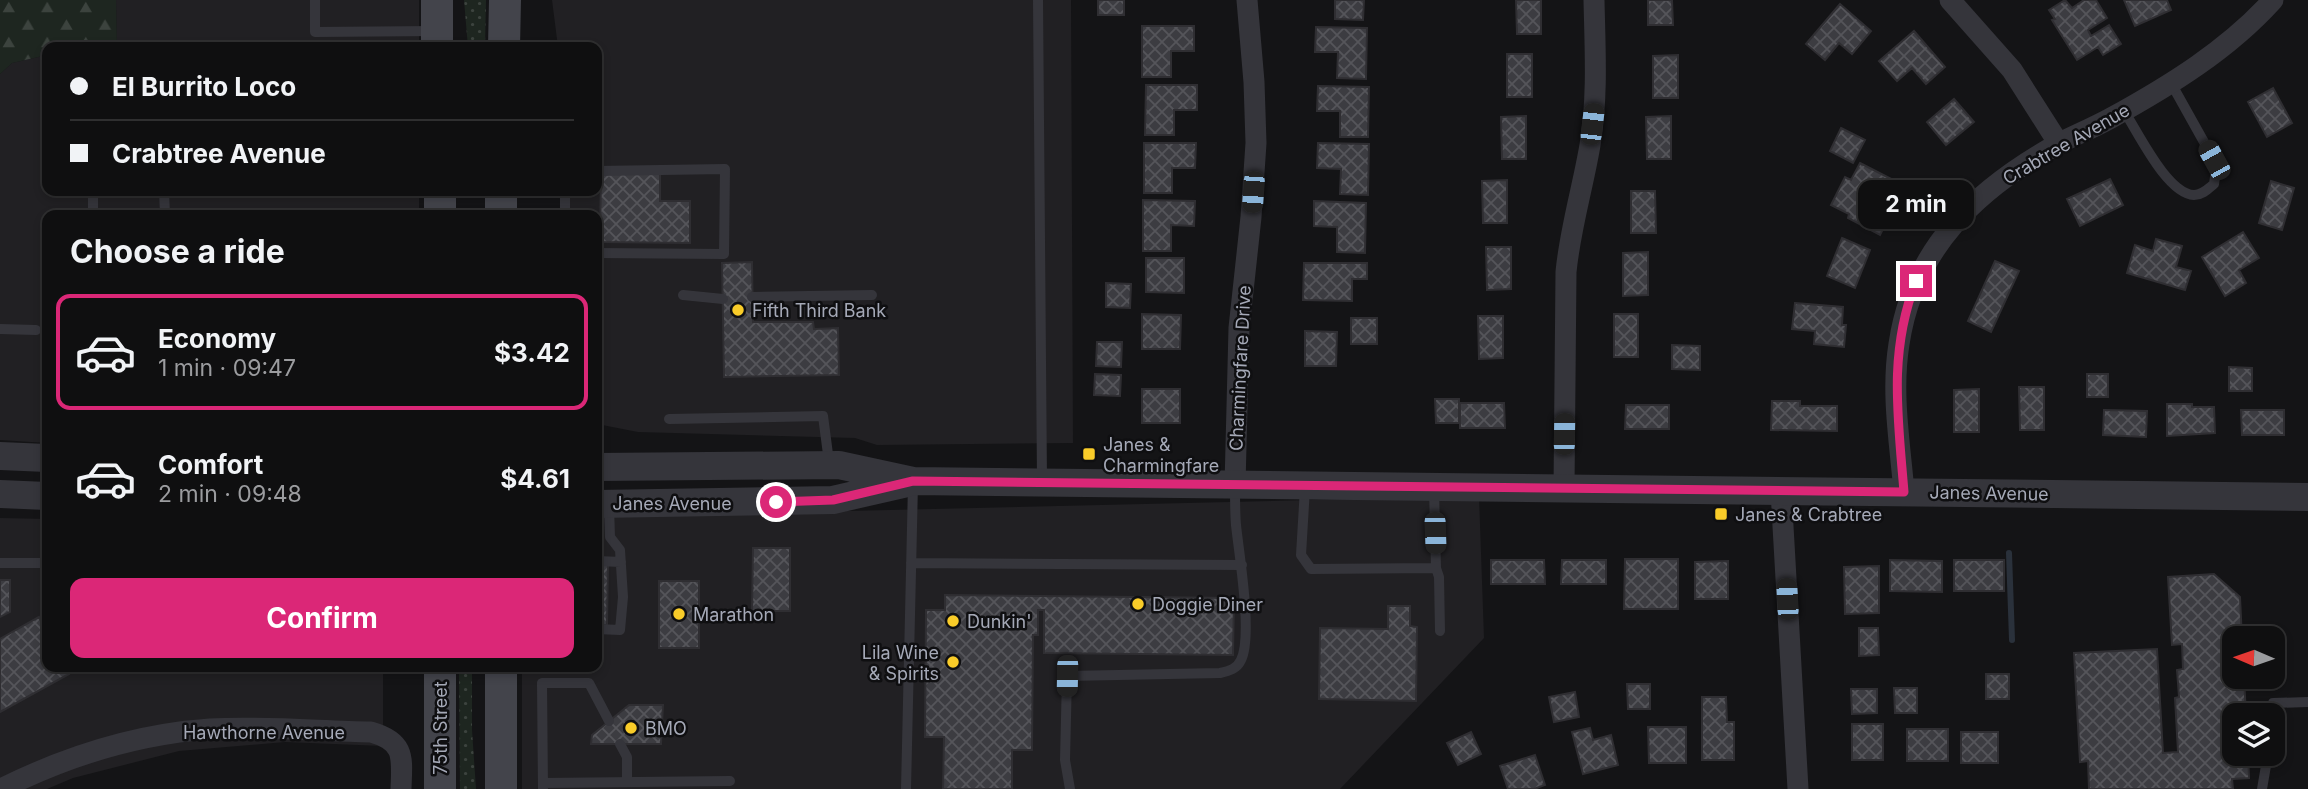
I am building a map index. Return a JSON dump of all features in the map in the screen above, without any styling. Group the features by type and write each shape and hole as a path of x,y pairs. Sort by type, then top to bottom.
{"main road":[{"path":"437,0 437,39"},
{"path":"504,42 505,0"},
{"name":"75th Street","path":"440,672 440,789"},
{"path":"501,672 501,789"}],"street":[{"name":"Charmingfare Drive","path":"1235,485 1239,328 1256,143 1247,0"},
{"path":"1564,488 1566,272 1569,243 1590,145 1595,103 1594,0"},
{"path":"1950,0 2012,70 2059,144"},
{"name":"Crabtree Avenue","path":"1904,492 1895,386 1898,346 1905,310 1916,281 1932,252 1967,208 2006,176 2171,83 2215,53 2256,19 2273,0"},
{"path":"0,456 42,458"},
{"name":"Janes Avenue","path":"602,467 839,465 913,481 2308,496"},
{"name":"Janes Avenue","path":"603,504 833,500 913,481"},
{"path":"1782,491 1798,789"},
{"path":"0,494 42,496"},
{"name":"Hawthorne Avenue","path":"1,789 95,751 165,734 212,729 371,732 390,737 402,753 401,789"}],"lane":[{"path":"315,0 315,32 437,39"},
{"path":"1038,0 1042,482"},
{"path":"2124,111 2173,186 2194,195 2201,194 2214,184 2214,160 2171,83"},
{"path":"602,171 725,169 724,254 602,253"},
{"path":"683,295 723,299"},
{"path":"752,297 872,295"},
{"path":"0,329 36,330"},
{"path":"669,419 823,416 830,465"},
{"path":"906,789 913,481"},
{"path":"1070,789 1065,760 1067,676 1220,673 1232,670 1240,663 1244,653 1245,607 1236,524 1235,485"},
{"path":"1305,485 1301,555 1311,569 1436,568"},
{"path":"1433,486 1440,631"},
{"path":"602,629 620,630 622,597 620,550 610,537 603,504"},
{"path":"602,561 621,562"},
{"path":"0,563 42,563"},
{"path":"911,563 1242,565"},
{"path":"609,721 589,683 542,683 543,786 730,781"},
{"path":"2273,703 2308,702"},
{"path":"620,744 627,757 627,782"},
{"path":"2262,789 2266,766"}],"shaded area":[{"path":"116,0 419,0 419,42 117,42"},
{"path":"552,0 1071,0 1073,443 877,445 855,438 638,432 602,425 602,210 561,210 561,196 602,196 602,42 557,42"},
{"path":"42,56 42,196 419,196 419,210 42,210 42,443 0,440 0,74 12,63"},
{"path":"1479,496 1484,638 1340,789 522,789 522,672 602,672 602,517"},
{"path":"0,518 42,519 42,672 383,672 383,746 285,742 179,751 73,778 47,789 0,789"}],"green space":[{"path":"0,0 116,0 117,42 42,42 42,56 12,63 0,74"},
{"path":"464,0 486,0 485,42 468,42"},
{"path":"459,672 472,672 476,789 460,789"}],"building":[{"path":"1098,0 1124,0 1124,15 1098,15"},
{"path":"1335,0 1364,0 1363,20 1335,19"},
{"path":"1516,0 1541,0 1541,34 1517,34"},
{"path":"1648,0 1672,0 1673,25 1648,25"},
{"path":"2065,0 2072,8 2084,0 2096,0 2107,18 2088,30 2091,36 2109,25 2121,44 2103,55 2098,47 2077,60 2052,20 2055,19 2049,10"},
{"path":"2124,0 2167,0 2171,10 2135,26"},
{"path":"1840,4 1871,31 1852,54 1839,43 1825,60 1806,44"},
{"path":"1142,26 1194,26 1194,51 1171,51 1171,77 1142,77"},
{"path":"1316,27 1367,28 1366,79 1337,78 1338,52 1315,52"},
{"path":"1914,31 1945,67 1926,84 1912,68 1897,81 1879,61"},
{"path":"1507,54 1532,54 1532,97 1507,97"},
{"path":"1678,55 1678,98 1653,98 1653,56"},
{"path":"1146,85 1197,85 1197,110 1174,110 1174,135 1145,135"},
{"path":"1318,86 1369,87 1368,137 1340,137 1340,111 1317,111"},
{"path":"2273,88 2292,123 2267,137 2248,102"},
{"path":"1954,99 1974,122 1946,145 1927,122"},
{"path":"1526,116 1526,159 1502,159 1501,117"},
{"path":"1671,116 1671,159 1647,159 1646,117"},
{"path":"1841,128 1865,140 1853,163 1830,151"},
{"path":"1144,143 1196,143 1195,168 1172,168 1172,193 1144,193"},
{"path":"1318,143 1369,144 1368,195 1340,194 1341,169 1317,168"},
{"path":"1860,163 1901,184 1880,217 1887,221 1880,235 1848,218 1849,214 1831,205 1845,177 1851,180"},
{"path":"602,172 660,172 660,201 690,201 690,243 602,242"},
{"path":"2110,179 2123,205 2080,226 2067,199"},
{"path":"1507,180 1507,223 1483,223 1482,181"},
{"path":"2271,181 2294,188 2282,230 2259,223"},
{"path":"1631,191 1655,191 1656,233 1631,233"},
{"path":"1143,200 1195,201 1194,226 1171,225 1171,251 1143,251"},
{"path":"1314,201 1366,203 1365,253 1337,252 1337,227 1314,226"},
{"path":"2243,232 2259,258 2239,270 2246,283 2225,296 2202,257"},
{"path":"1842,238 1870,250 1855,288 1827,276"},
{"path":"2156,239 2182,246 2176,267 2191,271 2185,290 2127,273 2135,245 2153,251"},
{"path":"1486,247 1511,247 1511,289 1487,290"},
{"path":"1648,252 1648,295 1623,296 1623,253"},
{"path":"1146,258 1184,258 1184,293 1146,292"},
{"path":"1995,261 2019,271 1991,332 1968,321"},
{"name":"Fifth Third Bank","path":"752,262 753,322 813,322 814,329 838,328 839,375 724,377 722,263"},
{"path":"1304,263 1367,263 1367,279 1352,279 1352,301 1303,300"},
{"path":"1106,283 1131,284 1130,308 1106,307"},
{"path":"1795,303 1843,307 1842,325 1846,325 1844,347 1814,344 1815,331 1792,329"},
{"path":"1142,314 1181,315 1180,349 1142,349"},
{"path":"1614,314 1638,314 1638,357 1614,357"},
{"path":"1478,316 1503,316 1503,358 1479,359"},
{"path":"1351,318 1377,318 1377,344 1351,344"},
{"path":"1305,331 1337,332 1336,366 1305,366"},
{"path":"1097,342 1122,342 1121,367 1096,366"},
{"path":"1672,345 1700,346 1700,370 1672,369"},
{"path":"2229,367 2252,368 2252,391 2229,391"},
{"path":"1095,374 1121,375 1120,396 1094,395"},
{"path":"2087,374 2108,374 2108,397 2087,397"},
{"path":"2019,387 2044,387 2044,430 2020,430"},
{"path":"1142,389 1180,389 1180,423 1142,423"},
{"path":"1979,389 1979,432 1954,432 1954,390"},
{"path":"1435,399 1459,399 1459,423 1436,423"},
{"path":"1772,401 1800,401 1800,406 1837,406 1837,431 1771,430"},
{"path":"1460,403 1504,403 1505,428 1460,428"},
{"path":"2167,404 2214,407 2215,433 2167,436"},
{"path":"1626,405 1669,405 1669,429 1625,429"},
{"path":"2104,410 2147,411 2146,437 2103,435"},
{"path":"2241,410 2284,410 2284,435 2242,435"},
{"path":"753,548 790,548 790,611 752,611"},
{"path":"1625,559 1678,559 1678,609 1624,609"},
{"path":"1491,560 1544,560 1545,584 1491,584"},
{"path":"1562,560 1606,560 1606,584 1561,584"},
{"path":"1890,560 1942,561 1942,592 1890,591"},
{"path":"1954,560 2004,560 2004,591 1954,591"},
{"path":"1728,561 1728,599 1695,599 1695,562"},
{"path":"602,564 608,564 607,625 602,625"},
{"path":"1879,566 1879,613 1845,614 1844,567"},
{"path":"2214,574 2240,597 2241,626 2222,626 2222,690 2245,690 2245,703 2222,703 2222,766 2248,766 2249,778 2232,779 2233,789 2089,789 2088,761 2080,762 2074,653 2157,649 2163,753 2178,752 2175,698 2179,697 2177,670 2183,669 2182,644 2172,645 2168,577"},
{"path":"0,580 10,580 10,612 0,617"},
{"name":"Marathon","path":"659,581 699,581 699,648 659,648"},
{"path":"945,595 1234,598 1233,655 1044,653 1044,610 1038,610 1038,635 1033,635 1032,750 1012,750 1012,789 943,789 944,737 925,737 926,610 945,610"},
{"path":"1388,606 1410,606 1410,626 1417,627 1416,701 1319,699 1320,628 1388,629"},
{"path":"39,617 42,623 42,672 69,674 0,712 0,639"},
{"path":"1859,628 1878,628 1879,655 1859,656"},
{"path":"1986,674 2009,674 2009,699 1986,699"},
{"path":"1627,684 1650,684 1650,709 1628,709"},
{"path":"1894,688 1917,688 1917,713 1895,713"},
{"path":"1851,689 1877,689 1877,713 1852,714"},
{"path":"1575,692 1579,717 1554,722 1549,697"},
{"path":"1702,697 1726,697 1727,722 1734,722 1734,760 1702,760"},
{"name":"BMO","path":"629,705 663,705 661,744 591,744 592,735"},
{"path":"1852,724 1883,724 1883,760 1852,760"},
{"path":"1648,727 1686,727 1686,763 1649,763"},
{"path":"1590,728 1593,740 1611,735 1618,765 1583,774 1572,732"},
{"path":"1907,729 1948,729 1948,761 1907,761"},
{"path":"1471,732 1481,754 1458,765 1447,743"},
{"path":"1961,732 1998,732 1998,763 1961,763"},
{"path":"1535,755 1545,785 1534,789 1508,789 1500,766"}],"waterway":[{"path":"2009,553 2012,640"}],"place":[{"name":"Fifth Third Bank","path":"738,310"},
{"name":"Janes & Charmingfare","path":"1089,454"},
{"name":"Janes & Crabtree","path":"1721,514"},
{"name":"Doggie Diner","path":"1138,604"},
{"name":"Marathon","path":"679,614"},
{"name":"Dunkin'","path":"953,621"},
{"name":"Lila Wine & Spirits","path":"953,662"},
{"name":"BMO","path":"631,728"}],"route":[{"path":"776,502 833,500 913,481 1904,492 1895,386 1898,346 1905,310 1916,281"}]}
